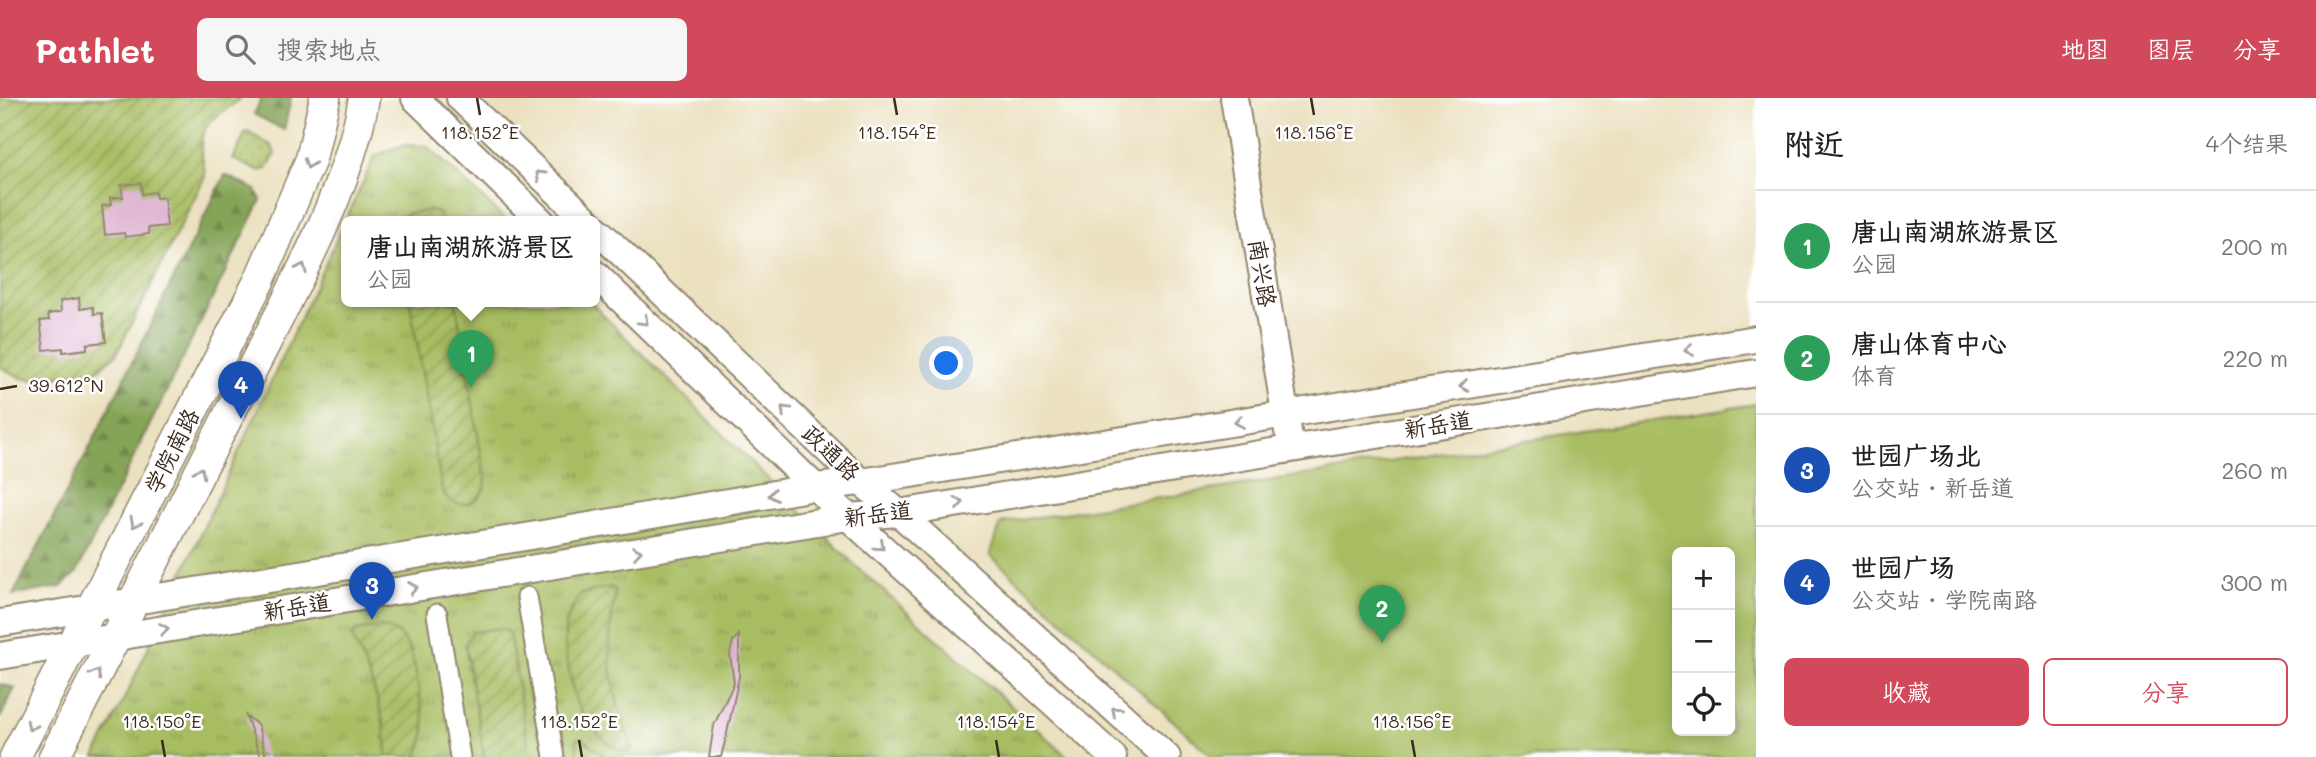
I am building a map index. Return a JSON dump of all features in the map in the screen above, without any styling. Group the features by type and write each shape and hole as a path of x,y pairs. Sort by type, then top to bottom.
{"main road":[{"name":"学院南路","path":"15,757 280,237 311,159 325,98"},
{"name":"学院南路","path":"54,757 136,601 309,252 339,185 360,124 364,98"},
{"path":"415,98 536,216"},
{"path":"460,98 583,216"},
{"name":"南兴路","path":"1234,98 1291,449"},
{"name":"政通路","path":"600,233 861,482 900,513 1167,757"},
{"name":"政通路","path":"600,279 815,487 1113,757"},
{"name":"新岳道","path":"0,623 815,487 861,482 1756,339"},
{"name":"新岳道","path":"0,656 848,517 900,513 1756,373"}],"street":[{"path":"527,597 554,757"},
{"path":"437,614 460,757"}],"green space":[{"path":"0,98 241,98 214,119 204,131 201,149 205,177 116,355 96,371 35,380 21,378 0,367"},
{"path":"262,98 291,98 284,130 254,114"},
{"path":"246,131 272,146 275,155 267,169 258,171 233,159"},
{"path":"402,145 427,146 502,216 347,216 375,156"},
{"path":"225,175 256,190 261,200 77,572 61,587 13,595 92,443"},
{"path":"431,210 439,216 403,216"},
{"path":"341,230 341,307 595,307 857,567 1068,757 95,757 131,685"},
{"path":"411,307 457,307 486,483 479,497 467,504 453,502 442,490"},
{"path":"1756,404 1756,757 1213,757 990,555 1001,523"},
{"path":"611,587 615,591 610,635 611,664 619,706 632,747 628,752 603,739 584,716 575,699 566,657 565,632 572,607 581,594"},
{"path":"380,627 400,636 407,644 415,665 424,717 423,742 417,757 387,757 380,710 371,680 352,636 355,631"},
{"path":"500,628 507,631 510,637 530,757 484,757 465,644 473,632"},
{"path":"0,684 15,688 0,718"},
{"path":"581,738 606,757 577,757 576,739"}],"building":[{"path":"141,183 142,194 155,192 156,198 164,197 167,226 148,228 149,234 125,237 124,233 105,235 102,206 111,205 110,198 123,197 121,185"},
{"path":"79,298 80,309 93,307 94,314 102,313 106,342 87,344 87,349 63,352 63,348 44,350 40,321 49,320 48,314 61,312 60,301"},
{"path":"739,635 739,677 726,738 721,757 709,757 714,725 734,683 730,654 733,641"},
{"path":"246,716 258,725 266,757 262,757 258,750"}],"place":[{"name":"唐山南湖旅游景区","path":"471,388"},
{"name":"世园广场","path":"241,419"},
{"name":"世园广场北","path":"372,620"},
{"name":"唐山体育中心","path":"1382,643"}]}
